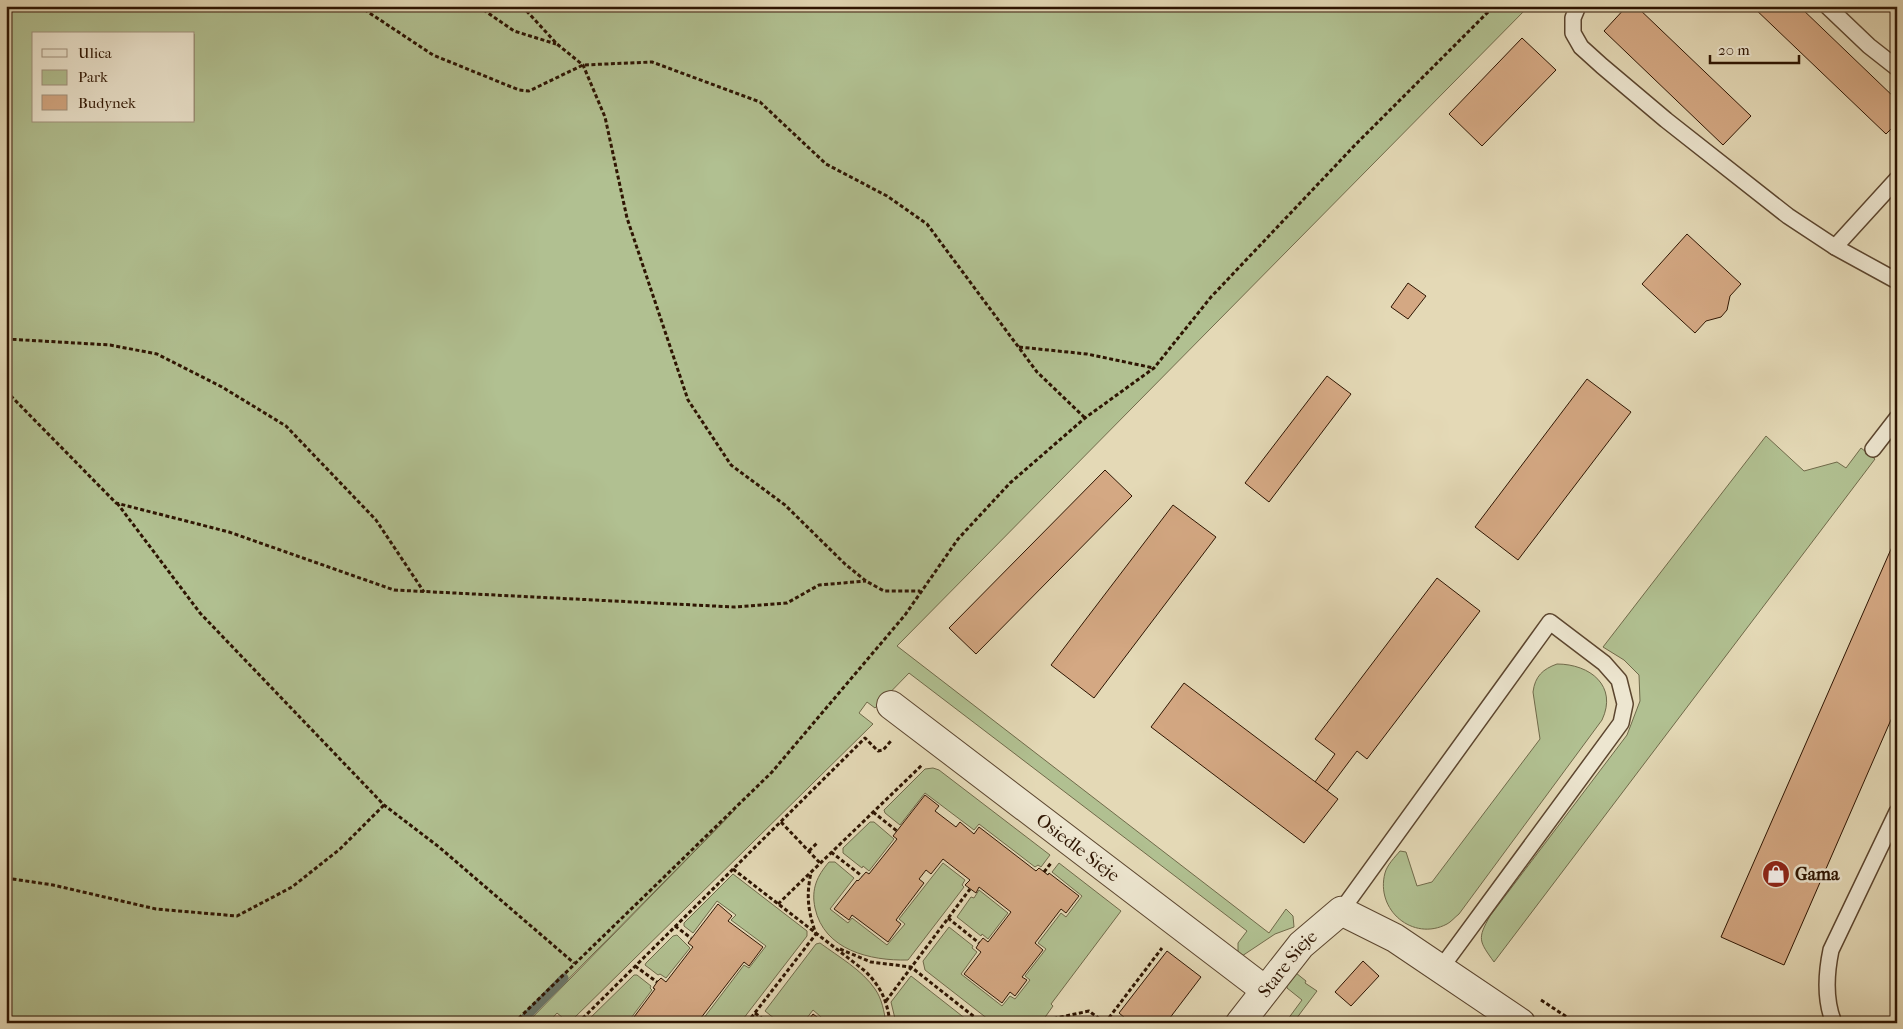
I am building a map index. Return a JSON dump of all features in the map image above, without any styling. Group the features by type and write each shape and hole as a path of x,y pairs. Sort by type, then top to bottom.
{"street":[{"name":"Osiedle Sieje","path":"891,705 1265,990"},
{"name":"Stare Sieje","path":"1240,1023 1301,945 1341,911"},
{"path":"1341,911 1395,938 1521,1023"}],"lane":[{"path":"1578,6 1573,18 1573,33 1581,46 1602,66 1666,120 1788,216 1835,247 1897,281"},
{"path":"1827,6 1869,46 1897,68"},
{"path":"1835,247 1897,178"},
{"path":"1873,449 1897,418"},
{"path":"1341,911 1550,622 1604,663 1619,680 1625,704 1621,723 1441,968"},
{"path":"1834,1023 1828,1001 1826,972 1831,950 1897,812"}],"path":[{"path":"360,6 433,55 519,90 529,91 583,64 652,62 760,102 826,164 887,196 927,224 1037,372 1085,418"},
{"path":"478,6 514,31 557,44"},
{"path":"522,6 557,44 583,64 604,117 627,218 688,400 731,465 785,505 845,564 866,581 884,591 920,591"},
{"path":"514,1023 772,772 905,615 958,539 1010,483 1085,418 1154,368 1211,297 1356,144 1494,6"},
{"path":"6,339 110,345 156,354 222,387 286,426 376,520 424,592"},
{"path":"1019,347 1087,354 1154,368"},
{"path":"6,391 116,503 200,613 384,805 439,847 574,963"},
{"path":"116,503 228,532 394,590 734,608 787,603 819,584 866,581"},
{"path":"578,1023 865,738 878,751 883,750 892,739"},
{"path":"778,904 922,765 930,762"},
{"path":"6,878 53,885 156,909 237,916 292,887 340,849 384,805"},
{"path":"873,812 897,831"},
{"path":"781,822 820,863"},
{"path":"809,851 817,844"},
{"path":"832,852 862,876"},
{"path":"733,869 835,948 878,985 886,1000 890,1023"},
{"path":"812,872 807,904 816,934"},
{"path":"886,1000 970,889"},
{"path":"948,918 979,943"},
{"path":"675,926 691,938"},
{"path":"747,1023 816,934"},
{"path":"1049,1023 1052,1019 1089,1011 1105,1023 1162,947"},
{"path":"835,948 872,962 911,967 982,1023"},
{"path":"635,966 657,982"},
{"path":"6,1008 7,1023"},
{"path":"755,1013 768,1023"}],"green space":[{"path":"6,6 1529,6 897,646 1269,933 1286,909 1293,916 1294,927 1275,934 1242,956 1238,953 1238,943 1247,931 909,673 875,708 867,702 859,713 873,724 569,1023 557,1013 548,1023 527,1023 735,810 525,1023 6,1023"},
{"path":"1766,436 1804,471 1837,462 1846,468 1861,448 1875,459 1494,962 1485,949 1482,940 1483,930 1490,916 1627,735 1640,701 1639,675 1624,660 1603,647"},
{"path":"1557,664 1580,668 1598,679 1606,697 1606,708 1602,720 1459,914 1447,924 1434,928 1422,929 1410,926 1391,910 1386,899 1383,887 1387,867 1400,851 1406,852 1417,886 1432,882 1540,739 1533,692 1534,686 1540,674"},
{"path":"933,768 939,770 1050,855 1041,867 1038,865 1035,867 979,824 974,830 925,793 900,825 885,813 884,810 925,769"},
{"path":"870,822 874,822 894,839 869,871 863,866 862,868 843,853 843,848"},
{"path":"829,862 835,862 854,878 830,909 848,923 852,918 887,945 905,924 899,919 943,863 965,880 962,885 964,887 908,960 879,958 864,955 838,943 828,934 820,922 815,908 814,895 818,878"},
{"path":"1059,863 1121,911 1051,1004 1053,1006 1041,1023 993,1023 925,970 923,961 949,927 973,946 972,948 977,952 961,974 1002,1006 1010,996 1015,999 1030,980 1025,976 1046,949 1038,943 1061,913 1066,917 1082,896 1052,872"},
{"path":"733,874 807,931 807,936 740,1023 700,1023 744,965 749,968 766,946 731,920 736,915 717,901 693,933 684,926 684,923"},
{"path":"979,890 1008,913 988,939 982,934 981,936 957,917 971,897 974,898"},
{"path":"677,935 690,948 666,978 660,974 658,975 645,965 673,936"},
{"path":"820,943 850,964 870,982 879,997 886,1023 828,1023 813,1010 803,1023 780,1023 765,1011 816,944"},
{"path":"1296,973 1306,981 1305,983 1317,991 1293,1023 1285,1023 1302,1000 1287,988 1287,985"},
{"path":"634,975 637,975 651,986 652,990 629,1023 585,1023"},
{"path":"911,976 971,1023 896,1023 891,1002"}],"building":[{"path":"1627,6 1636,6 1751,116 1723,145 1604,31"},
{"path":"1752,6 1799,6 1897,100 1897,123 1886,134"},
{"path":"1522,38 1556,70 1482,146 1449,114"},
{"path":"1687,234 1741,284 1730,296 1727,310 1721,317 1706,321 1695,333 1642,284"},
{"path":"1408,283 1426,296 1408,319 1391,307"},
{"path":"1327,376 1351,394 1269,502 1245,483"},
{"path":"1587,379 1631,412 1518,560 1475,527"},
{"path":"1105,470 1132,496 976,654 949,628"},
{"path":"1173,505 1216,537 1094,698 1051,665"},
{"path":"1895,540 1897,706 1784,965 1721,937"},
{"path":"1437,578 1480,611 1367,759 1357,751 1327,791 1315,782 1335,754 1315,739"},
{"path":"1184,683 1338,799 1304,843 1151,727"},
{"path":"925,795 939,806 935,811 956,827 960,822 974,834 979,827 1036,871 1039,868 1048,875 1049,873 1079,896 1066,913 1061,909 1035,943 1043,950 1022,977 1027,980 1015,996 1010,992 1002,1003 964,974 981,952 976,948 979,943 983,938 988,942 1011,912 979,887 976,893 965,885 970,880 943,859 931,874 926,870 919,879 924,883 896,920 901,924 888,942 852,915 849,920 834,909 857,880 866,872 869,874 897,839 893,836"},
{"path":"718,904 732,916 728,921 763,947 749,966 744,962 697,1023 633,1023 631,1021 655,989 653,988 657,982 661,978 666,982 693,947 688,943"},
{"path":"1167,951 1201,977 1166,1023 1131,1023 1119,1013"},
{"path":"1363,961 1379,976 1351,1006 1335,992"},
{"path":"813,1014 825,1023 806,1023"}],"waterway":[{"path":"520,1023 564,978"}],"place":[{"name":"Gama","path":"1776,874"}]}
